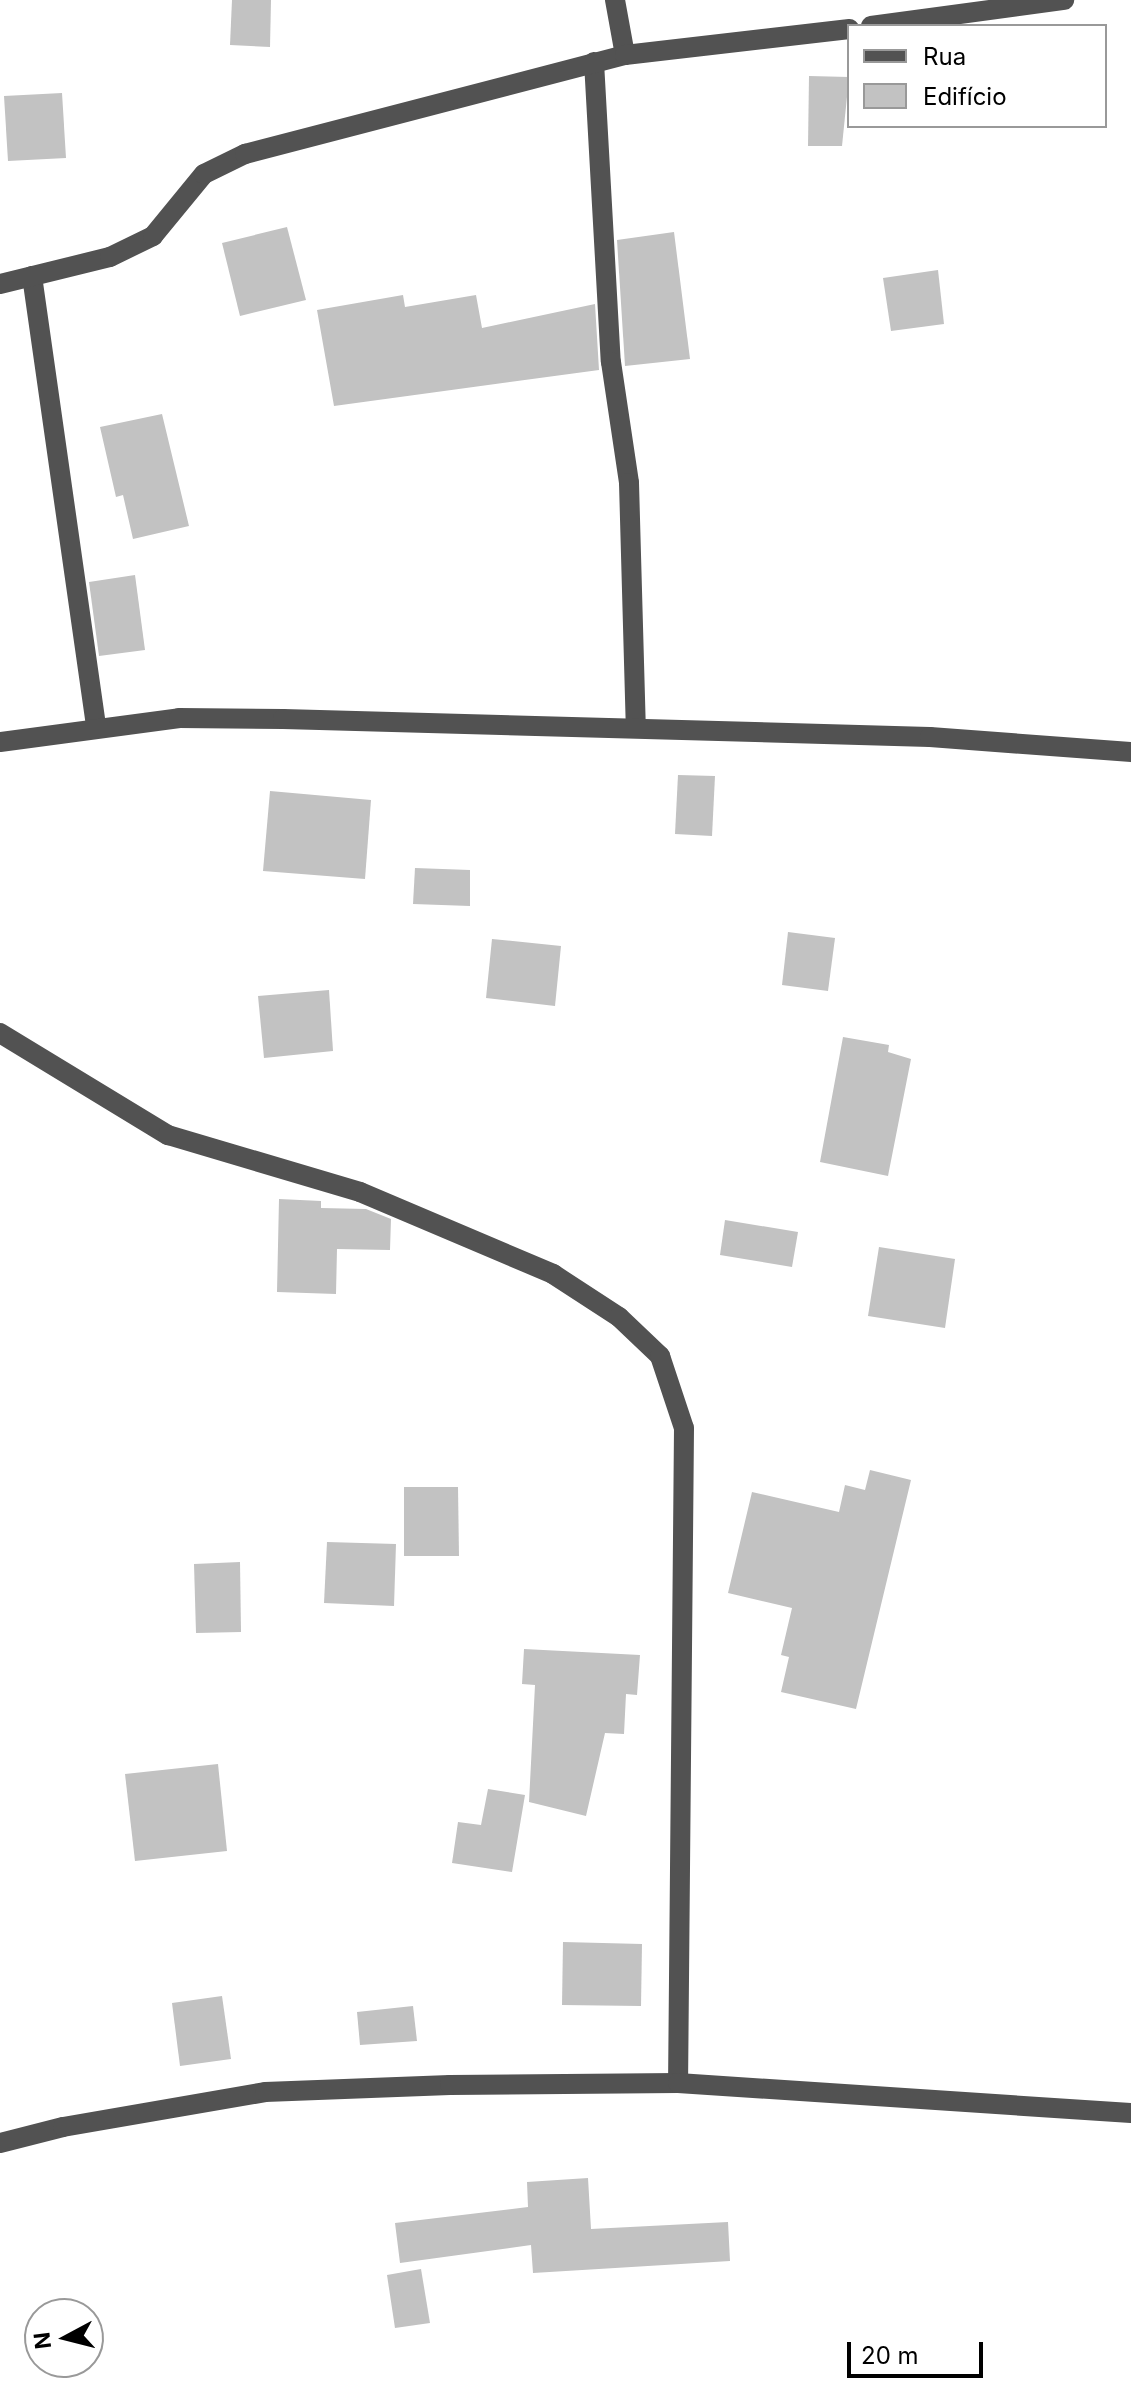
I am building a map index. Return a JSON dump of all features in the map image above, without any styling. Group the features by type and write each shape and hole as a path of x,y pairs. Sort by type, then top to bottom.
{"street":[{"path":"615,0 625,55"},
{"path":"886,24 1064,0"},
{"path":"0,284 110,257 153,236 204,174 245,154 625,55 847,29"},
{"path":"594,62 611,362 629,483 636,727"},
{"path":"32,276 96,726"},
{"path":"0,742 96,726 194,718 636,727 930,737 1131,752"},
{"path":"0,1033 168,1135 360,1192 553,1274 619,1317 660,1356 684,1428 678,2083"},
{"path":"0,2143 63,2127 265,2092 678,2083 1131,2113"}],"building":[{"path":"232,0 271,0 270,47 230,45"},
{"path":"809,76 847,77 842,146 808,146"},
{"path":"62,93 66,158 8,161 4,96"},
{"path":"287,227 306,300 240,316 222,243"},
{"path":"674,232 690,359 625,366 617,240"},
{"path":"938,270 944,324 891,331 883,278"},
{"path":"403,295 405,307 476,295 482,328 595,304 599,370 334,406 317,310"},
{"path":"162,414 189,526 133,539 123,495 116,497 100,427"},
{"path":"135,575 145,650 99,656 89,582"},
{"path":"678,775 715,776 712,836 675,834"},
{"path":"270,791 371,800 365,879 263,871"},
{"path":"415,868 470,870 470,906 413,904"},
{"path":"788,932 835,938 828,991 782,985"},
{"path":"492,939 561,946 555,1006 486,998"},
{"path":"329,990 333,1051 264,1058 258,996"},
{"path":"843,1037 889,1045 888,1052 911,1059 888,1176 820,1162"},
{"path":"279,1199 321,1201 321,1208 366,1209 391,1219 390,1250 337,1249 336,1294 277,1292"},
{"path":"725,1220 798,1232 792,1267 720,1255"},
{"path":"879,1247 955,1259 945,1328 868,1316"},
{"path":"870,1470 911,1480 856,1709 781,1692 789,1657 781,1655 792,1608 728,1593 752,1492 839,1512 845,1485 865,1490"},
{"path":"404,1487 458,1487 459,1556 404,1556"},
{"path":"327,1542 396,1544 394,1606 324,1603"},
{"path":"240,1562 241,1632 196,1633 194,1564"},
{"path":"524,1649 640,1655 637,1695 626,1694 624,1734 605,1733 586,1816 529,1802 535,1685 522,1684"},
{"path":"218,1764 227,1851 135,1861 125,1774"},
{"path":"488,1789 525,1795 512,1872 452,1863 458,1822 481,1825"},
{"path":"563,1942 642,1944 641,2006 562,2005"},
{"path":"222,1996 231,2059 180,2066 172,2003"},
{"path":"413,2006 417,2041 360,2045 357,2012"},
{"path":"588,2178 591,2229 728,2222 730,2261 533,2273 531,2245 400,2263 395,2223 528,2207 527,2182"},
{"path":"421,2269 430,2323 395,2328 387,2275"}]}
